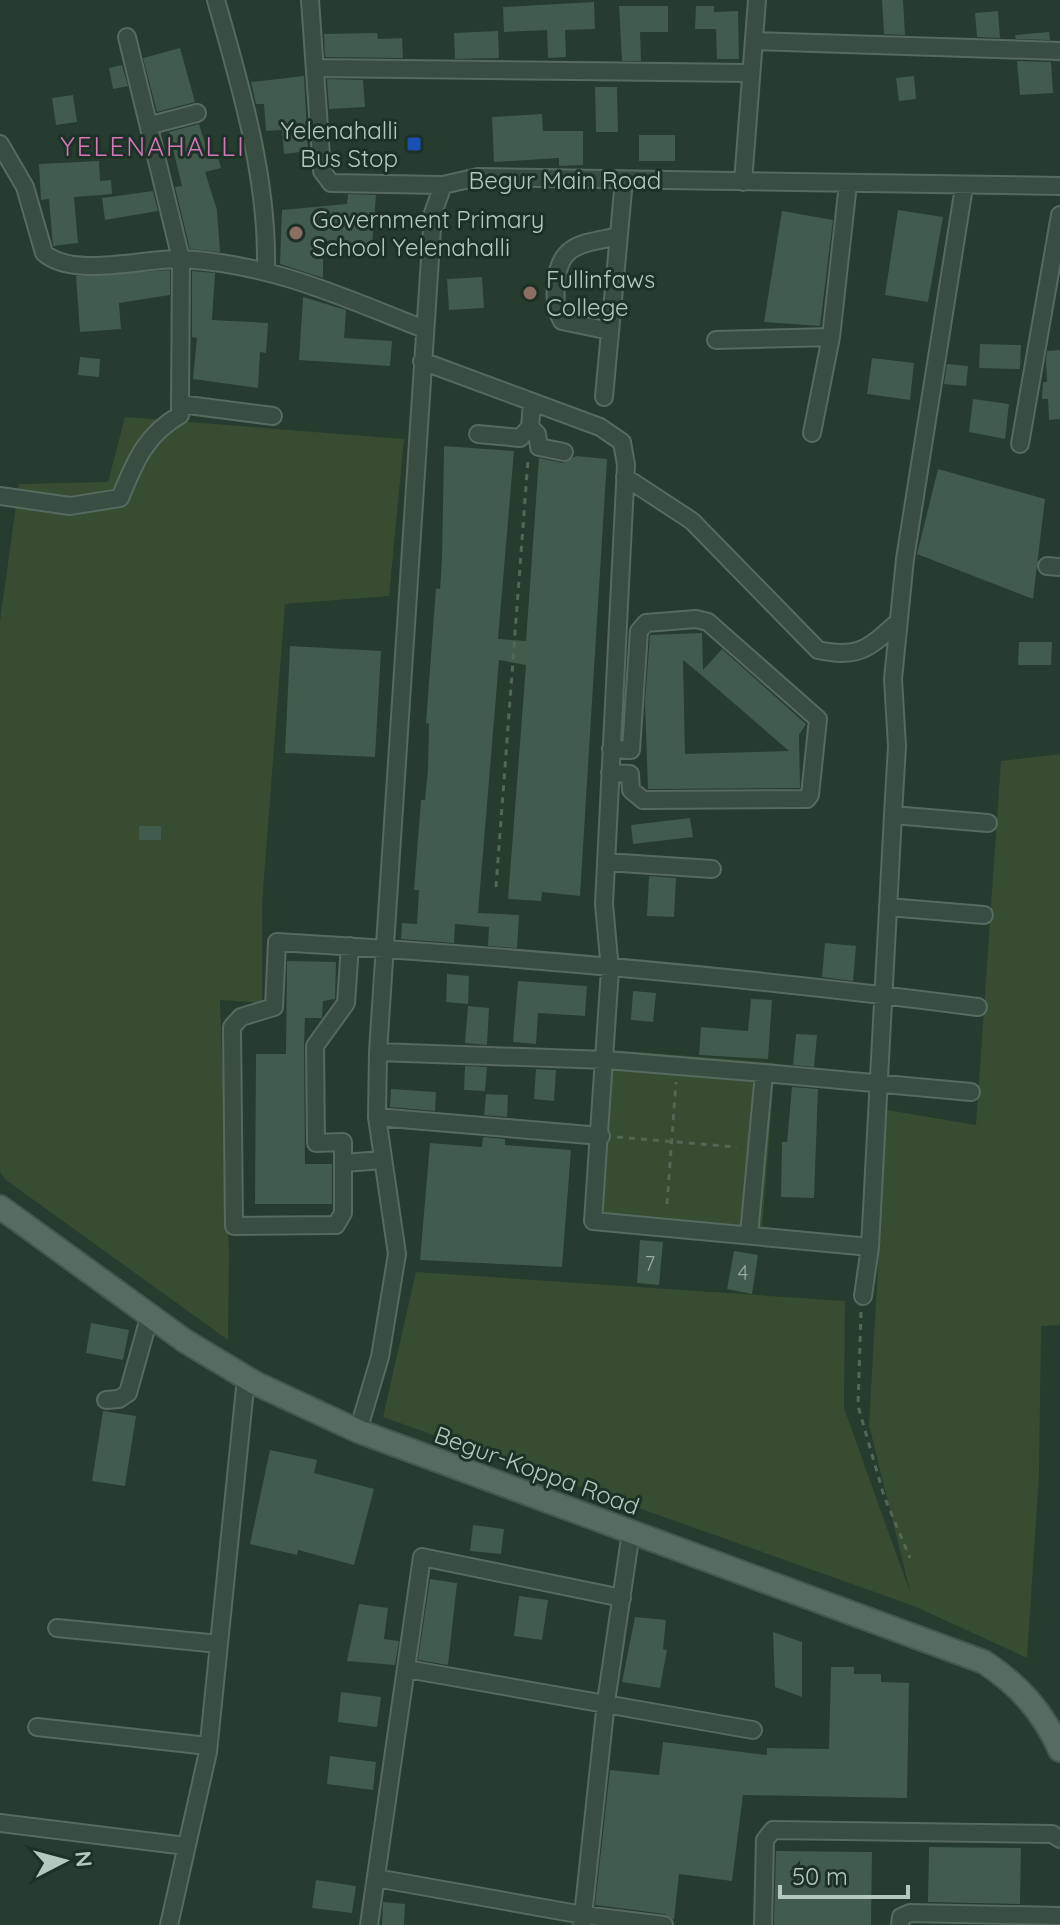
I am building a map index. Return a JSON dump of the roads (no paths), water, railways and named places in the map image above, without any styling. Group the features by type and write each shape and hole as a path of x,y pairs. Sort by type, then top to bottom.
{"main road":[{"name":"Begur-Koppa Road","path":"0,1207 149,1318 246,1378 358,1431 984,1662 1006,1676 1033,1703 1060,1750"}],"street":[{"path":"216,0 250,129 265,214 266,269"},
{"path":"310,0 322,171 331,183 443,185"},
{"path":"743,182 757,0"},
{"path":"0,496 70,506 120,498 140,449 158,428 180,415 181,259 151,125 127,37"},
{"path":"754,41 1060,51"},
{"path":"315,68 751,73"},
{"path":"151,125 197,113"},
{"path":"0,144 25,187 44,253 53,261 81,265 181,259 266,269 424,329"},
{"name":"Begur Main Road","path":"358,1431 380,1357 395,1273 395,1231 377,1117 378,1052 424,329 433,213 443,185 478,177 964,187 1060,186"},
{"path":"604,397 624,180"},
{"path":"812,433 831,337 848,184"},
{"path":"863,1296 870,1247 897,746 893,679 964,187"},
{"path":"1020,444 1060,215"},
{"path":"610,331 562,321 555,308 557,266 566,252 578,246 619,236"},
{"path":"716,340 831,337"},
{"path":"422,361 600,427 622,442 625,477 604,904 610,970 593,1221 870,1247"},
{"path":"478,434 520,438 530,427 532,402"},
{"path":"180,404 273,416"},
{"path":"530,427 537,434 539,447 564,452"},
{"path":"625,477 692,521 818,650 841,655 864,651 899,621"},
{"path":"696,619 708,622 818,719 810,795 807,799 643,800 631,790 631,750 639,631 646,623 696,619"},
{"path":"611,749 631,750"},
{"path":"610,773 630,774"},
{"path":"893,815 988,823"},
{"path":"606,862 712,869"},
{"path":"888,907 984,915"},
{"path":"350,946 346,1003 315,1046 316,1143 343,1142 343,1213 336,1225 234,1226 232,1027 241,1017 274,1007 277,942 350,946 383,948 883,995 978,1007"},
{"path":"378,1052 606,1060 971,1092"},
{"path":"749,1235 764,1073"},
{"path":"377,1117 601,1136"},
{"path":"344,1163 382,1160"},
{"path":"106,1400 119,1399 128,1393 149,1318"},
{"path":"169,1925 208,1746 246,1378"},
{"path":"583,1920 606,1702 631,1532"},
{"path":"369,1925 422,1557 622,1598"},
{"path":"57,1628 219,1644"},
{"path":"407,1669 753,1730"},
{"path":"37,1727 208,1746"},
{"path":"0,1823 186,1846"},
{"path":"763,1925 765,1840 773,1830 1052,1834 1060,1839"},
{"path":"376,1878 583,1920 664,1925"},
{"path":"900,1925 901,1917 910,1913 1060,1916"}],"place":[{"name":"Yelenahalli Bus Stop","path":"414,144"},
{"name":"Government Primary School Yelenahalli","path":"296,233"},
{"name":"Fullinfaws College","path":"530,293"}],"district":[{"name":"YELENAHALLI","path":"153,146"}]}
